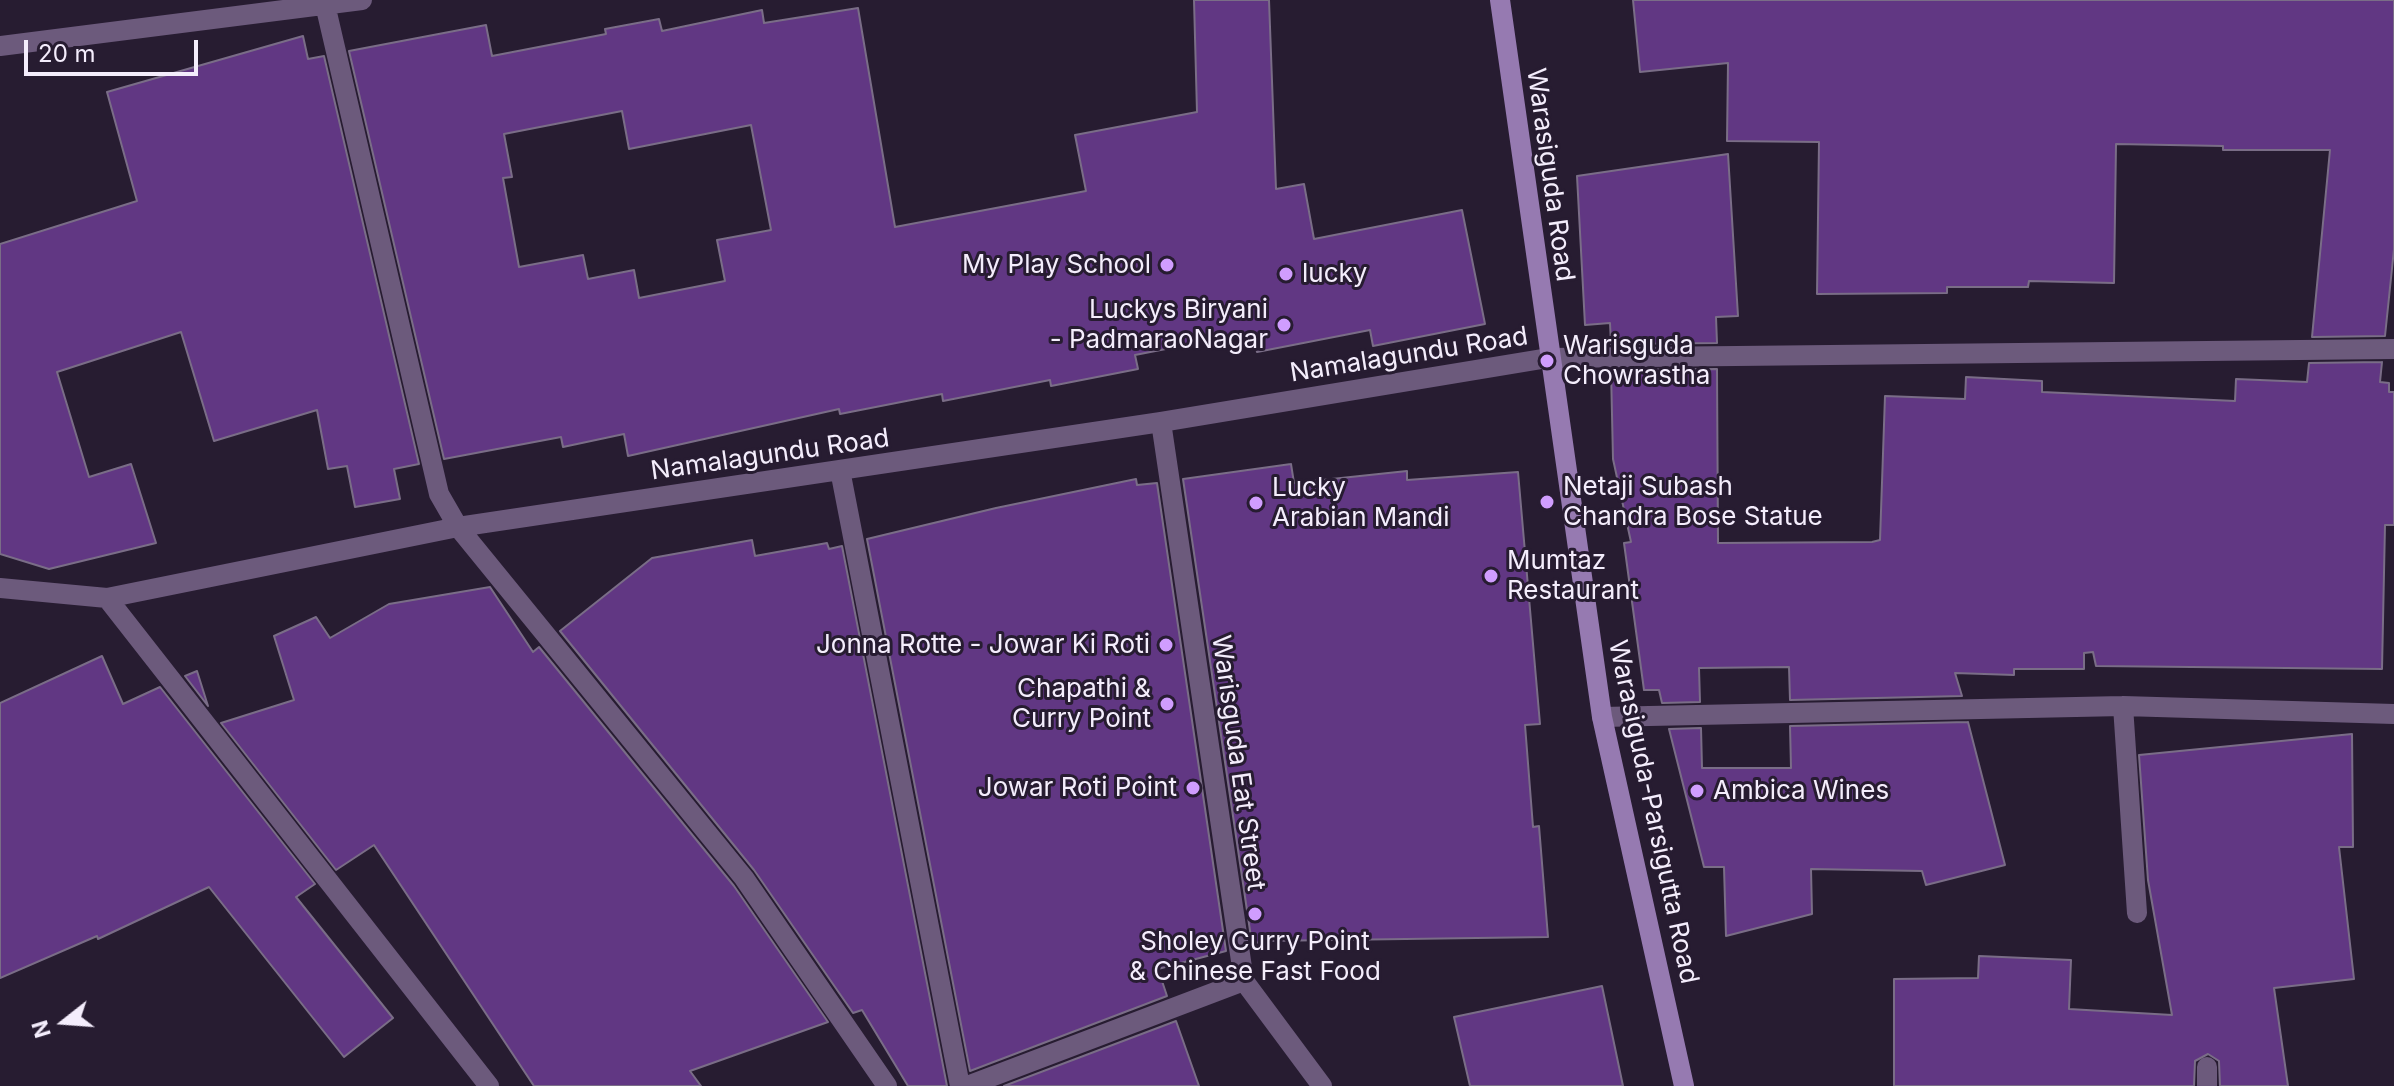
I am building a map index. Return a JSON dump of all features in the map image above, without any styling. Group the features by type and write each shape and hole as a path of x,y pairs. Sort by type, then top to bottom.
{"street":[{"path":"0,46 325,2 362,0"},
{"name":"Warasiguda Road","path":"1500,0 1548,358"},
{"path":"325,2 439,494 458,527 744,878 887,1086"},
{"name":"Namalagundu Road","path":"0,588 107,598 458,527 1161,422 1548,358 2394,349"},
{"name":"Warasiguda-Parsigutta Road","path":"1548,358 1602,717 1684,1086"},
{"name":"Warisguda Eat Street","path":"1161,422 1244,981 1322,1086"},
{"path":"840,470 960,1086"},
{"path":"107,598 489,1086"},
{"path":"2123,706 2137,913"},
{"path":"1602,717 2123,706 2394,714"},
{"path":"967,1086 1244,981"}],"building":[{"path":"1194,0 1269,0 1276,189 1304,184 1314,239 1462,210 1485,324 1373,346 1370,330 1257,352 1253,332 1135,355 1138,369 1051,386 1050,380 943,401 942,394 840,414 839,409 628,456 624,434 563,447 561,437 444,459 349,51 486,25 492,56 606,34 605,29 659,19 662,31 762,10 764,23 858,8 895,227 1086,191 1075,135 1197,112","holes":["622,111 629,149 751,125 771,230 717,240 725,281 639,298 634,270 588,279 583,255 519,267 503,178 512,177 504,134"]},
{"path":"1633,0 2394,0 2394,249 2385,336 2312,337 2330,150 2223,150 2223,146 2116,144 2114,283 2029,281 2028,287 1947,287 1947,293 1817,294 1819,142 1727,141 1728,63 1640,72"},
{"path":"303,36 308,59 324,56 419,464 394,469 400,499 355,507 347,466 328,469 317,410 214,441 181,332 57,372 89,477 131,464 156,543 49,569 0,554 0,244 137,201 107,92"},
{"path":"1728,154 1738,316 1716,317 1717,343 1611,344 1610,323 1585,325 1577,176"},
{"path":"2382,362 2380,382 2389,383 2389,392 2394,392 2394,525 2385,525 2382,669 2096,666 2093,652 2084,653 2084,669 2014,669 2014,675 1955,673 1962,696 1790,700 1789,667 1699,668 1700,702 1662,703 1659,690 1644,690 1624,543 1631,542 1613,459 1611,370 1717,369 1718,543 1872,542 1880,540 1885,396 1965,399 1966,377 2042,381 2042,392 2235,401 2236,379 2307,382 2309,363"},
{"path":"1291,464 1294,483 1407,471 1407,480 1518,472 1540,724 1525,725 1533,827 1539,826 1548,937 1263,941 1252,944 1183,479"},
{"path":"1136,479 1137,485 1157,483 1226,951 1158,969 1167,996 970,1071 867,539"},
{"path":"752,540 755,556 827,543 829,549 842,546 947,1086 908,1086 862,1010 853,1013 754,870 560,631 652,558"},
{"path":"490,587 533,652 539,647 734,886 828,1022 690,1071 701,1086 534,1086 374,845 336,870 221,723 294,700 274,636 316,617 330,638 389,604"},
{"path":"102,656 123,704 160,687 315,884 296,897 393,1018 344,1057 209,887 98,939 97,936 0,978 0,703"},
{"path":"197,671 208,706 185,676"},
{"path":"1968,722 2005,865 1926,885 1922,871 1811,869 1812,914 1726,936 1724,867 1704,867 1669,729 1701,728 1702,768 1791,768 1790,726"},
{"path":"2352,734 2353,847 2339,847 2354,979 2274,988 2288,1086 2220,1086 2219,1061 2208,1054 2195,1061 2194,1086 1894,1086 1894,979 1978,978 1979,956 2071,960 2069,1009 2172,1015 2148,880 2139,755"},
{"path":"1602,986 1623,1086 1470,1086 1454,1017"},
{"path":"1176,1021 1199,1086 1004,1086"}],"place":[{"name":"My Play School","path":"1167,265"},
{"name":"lucky","path":"1286,274"},
{"name":"Luckys Biryani - PadmaraoNagar","path":"1284,325"},
{"name":"Warisguda Chowrastha","path":"1547,361"},
{"name":"Netaji Subash Chandra Bose Statue","path":"1547,502"},
{"name":"Lucky Arabian Mandi","path":"1256,503"},
{"name":"Mumtaz Restaurant","path":"1491,576"},
{"name":"Jonna Rotte - Jowar Ki Roti","path":"1166,645"},
{"name":"Chapathi & Curry Point","path":"1167,704"},
{"name":"Jowar Roti Point","path":"1193,788"},
{"name":"Ambica Wines","path":"1697,791"},
{"name":"Sholey Curry Point & Chinese Fast Food","path":"1255,914"}]}
